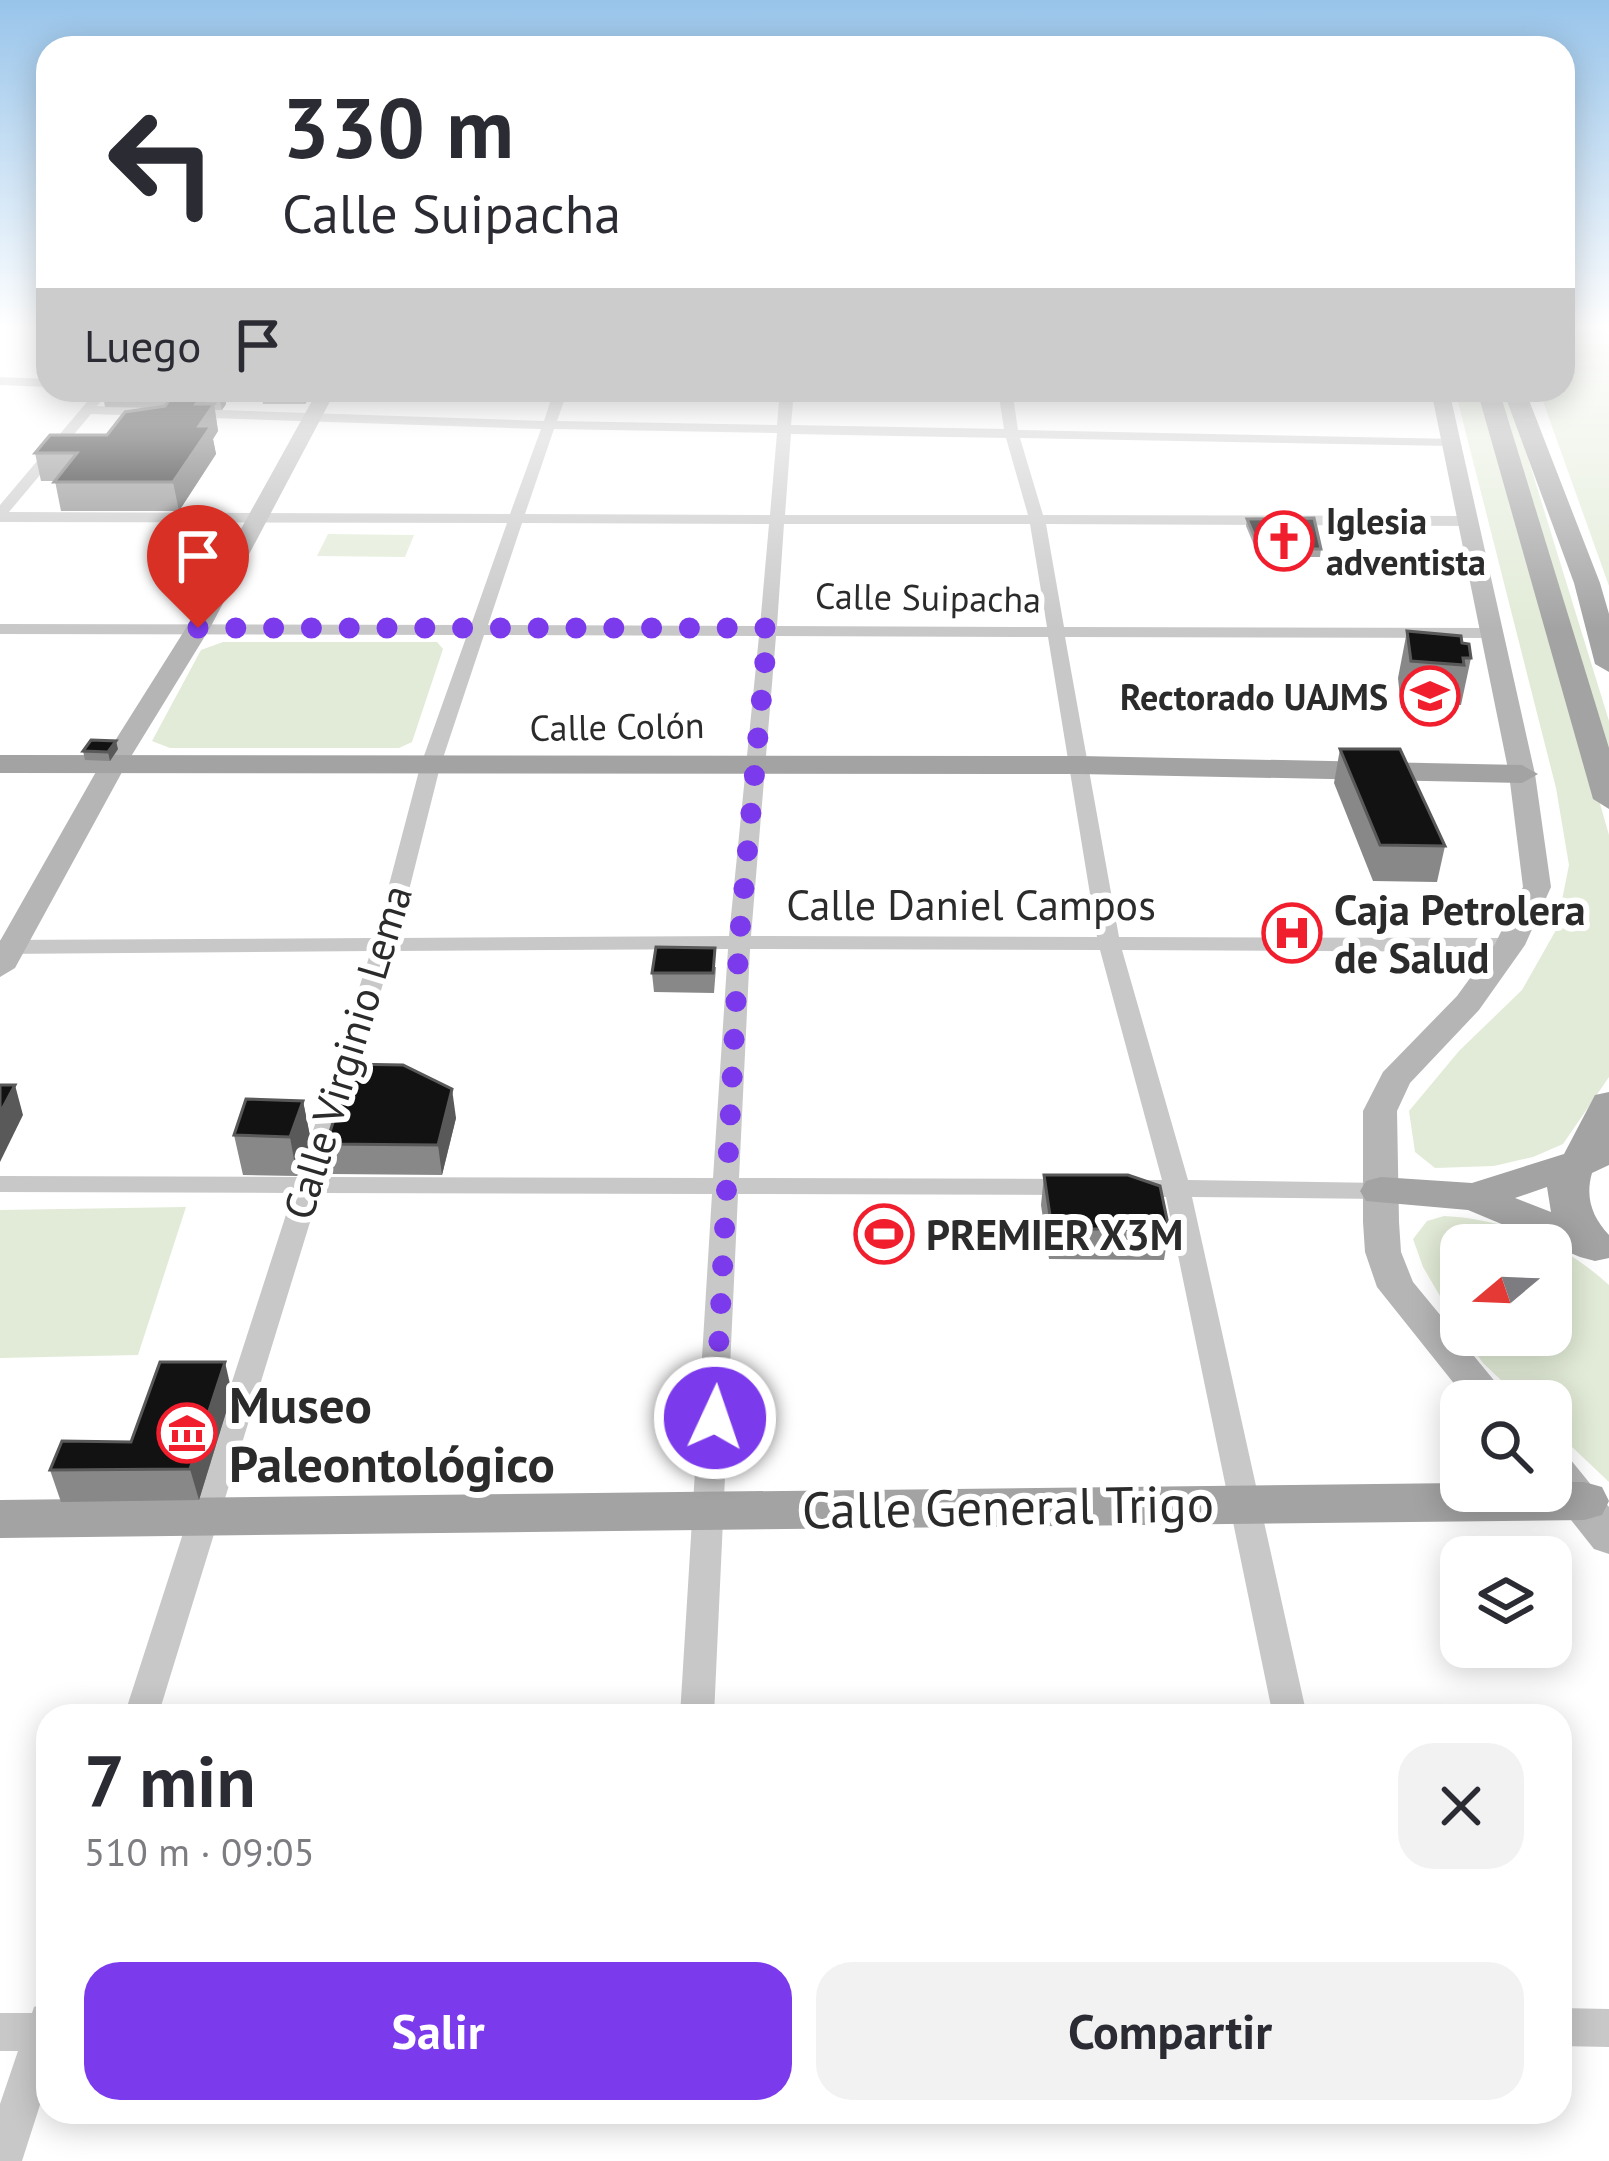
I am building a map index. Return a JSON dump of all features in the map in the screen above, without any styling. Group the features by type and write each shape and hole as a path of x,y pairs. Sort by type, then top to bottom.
{"main road":[{"path":"1499,427 1609,799"},
{"path":"1528,427 1587,583 1609,664"},
{"name":"Calle Colón","path":"0,764 1080,765 1522,774"},
{"path":"1599,1251 1575,1223 1565,1193 1591,1157 1594,1130 1609,1104"},
{"path":"1474,1197 1591,1157"},
{"path":"1381,1191 1474,1197 1599,1251"},
{"name":"Calle General Trigo","path":"0,1519 1581,1501"}],"street":[{"path":"0,516 74,427"},
{"path":"4,954 198,628 308,427"},
{"name":"Calle Virginio Lema","path":"145,1704 384,946 430,767 547,427"},
{"path":"718,427 1452,442"},
{"path":"1010,427 1037,519 1109,944 1177,1189 1287,1704"},
{"path":"1449,427 1495,633 1522,774 1537,887 1510,945 1468,1004 1395,1079 1380,1111 1381,1191 1383,1252 1396,1287 1474,1380"},
{"path":"698,1704 739,942 787,428"},
{"path":"0,516 1469,520"},
{"name":"Calle Suipacha","path":"0,628 1495,633"},
{"name":"Calle Daniel Campos","path":"4,954 739,942 1510,945"},
{"path":"0,1184 725,1183 1381,1191"},
{"path":"1572,2027 1609,2028"},
{"path":"0,2032 36,2029"},
{"path":"1,2161 36,2060"}],"green space":[{"path":"1464,427 1492,427 1609,835 1609,1077 1563,1144 1494,1166 1435,1168 1415,1152 1409,1111 1459,1051 1522,990 1556,930 1569,865 1556,788"},
{"path":"1507,427 1518,427 1609,721 1609,762"},
{"path":"1552,427 1609,427 1609,586"},
{"path":"328,534 414,535 405,557 317,556"},
{"path":"223,642 437,642 443,649 412,742 399,748 170,748 152,741 201,650"},
{"path":"186,1207 138,1355 0,1358 0,1210"},
{"path":"1444,1216 1496,1224 1440,1224 1440,1296 1413,1239 1427,1221"},
{"path":"1572,1256 1609,1285 1609,1482 1572,1447 1572,1380 1501,1380 1478,1356 1572,1356"}],"building":[{"path":"113,427 210,427 173,482 54,482 77,453 35,453 50,435 107,435"},
{"name":"Iglesia adventista","path":"1314,518 1321,549 1260,549 1247,519"},
{"path":"1407,631 1461,636 1462,643 1469,644 1471,658 1463,658 1464,665 1411,661"},
{"path":"91,740 116,741 108,752 83,751"},
{"path":"1340,749 1400,749 1445,846 1380,845"},
{"path":"656,947 715,948 713,973 652,973"},
{"path":"346,1064 403,1065 452,1089 438,1145 326,1144"},
{"path":"0,1085 15,1085 0,1113"},
{"path":"246,1099 303,1101 290,1137 234,1135"},
{"path":"1044,1175 1128,1175 1160,1186 1169,1229 1052,1229"},
{"path":"160,1362 225,1362 190,1469 50,1470 62,1441 131,1442"}],"place":[{"name":"Iglesia adventista","path":"1284,541"},
{"name":"Rectorado UAJMS","path":"1430,696"},
{"name":"Caja Petrolera de Salud","path":"1292,933"},
{"name":"PREMIER X3M","path":"884,1234"},
{"name":"Museo Paleontológico","path":"187,1433"}],"route":[{"path":"198,628 768,628 739,942 715,1418"}]}
